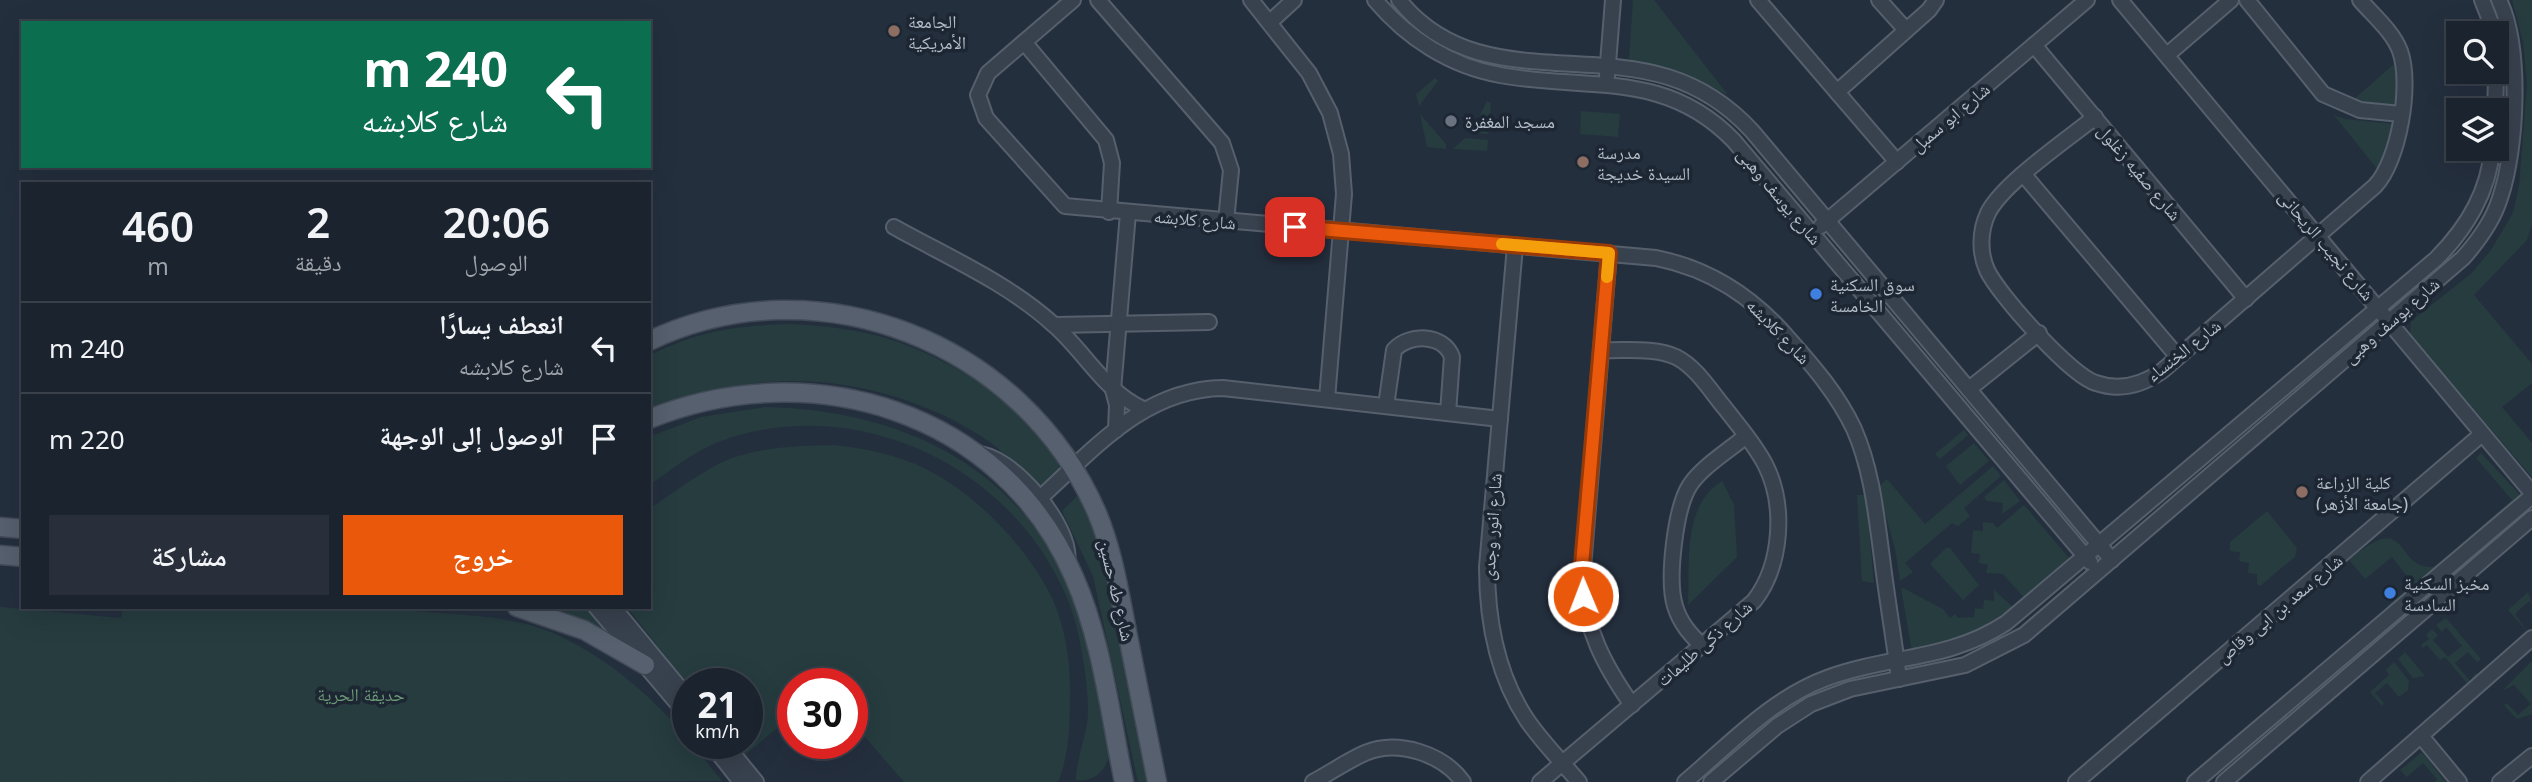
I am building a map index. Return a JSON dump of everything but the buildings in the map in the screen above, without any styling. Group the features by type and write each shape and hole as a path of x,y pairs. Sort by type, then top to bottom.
{"main road":[{"name":"شارع طه حسين","path":"651,340 705,319 772,309 840,313 885,323 948,349 995,380 1036,419 1073,468 1097,513 1112,556 1157,782"},
{"name":"شارع طه حسين","path":"651,418 693,403 736,394 780,390 824,393 867,402 909,416 974,454 1029,505 1067,562 1089,618 1124,782"},
{"path":"0,527 21,529"},
{"path":"0,555 21,556"},
{"path":"523,609 584,630 645,665"}],"street":[{"path":"1073,0 1024,42 1106,140 1112,163 1109,212"},
{"path":"1098,0 1222,143 1231,170 1226,221"},
{"path":"1251,0 1303,63 1324,100 1334,127 1344,181 1327,399"},
{"path":"1269,22 1294,0"},
{"name":"شارع يوسف وهبى","path":"1375,0 1419,41 1464,65 1516,78 1606,85 1661,93 1704,114 1734,141 2098,572"},
{"name":"شارع يوسف وهبى","path":"1399,0 1432,30 1476,51 1524,62 1608,67 1666,76 1696,88 1722,104 1752,131 2112,560"},
{"path":"1606,85 1614,0"},
{"path":"1758,0 1897,162"},
{"path":"1879,0 1906,30"},
{"path":"1837,92 1936,0"},
{"name":"شارع ابو سمبل","path":"1812,234 2087,0"},
{"name":"شارع نجيب الريحانى","path":"2120,0 2391,321 2532,494"},
{"path":"2166,55 2231,0"},
{"path":"2247,0 2323,94 2360,110 2401,114"},
{"name":"شارع الخنساء","path":"2095,117 1999,197 1988,214 1982,233 1982,252 1995,284 2077,374 2106,386 2124,387 2141,383 2178,357 2386,173 2396,151 2401,114 2404,78 2401,52 2393,38 2360,0"},
{"path":"2482,0 2490,21"},
{"name":"شارع يوسف وهبى","path":"1711,782 1777,726 1811,704 1850,689 1950,670 1995,652 2037,625 2463,258 2487,227 2500,200 2507,170 2515,75 2511,34 2499,0"},
{"name":"شارع كلابشه","path":"1024,42 988,73 978,95 986,118 1058,201 1073,209 1609,253 1671,261 1712,276 1738,290 1773,320 1829,387 1853,428 1869,474 1899,679"},
{"name":"شارع صفيه زغلول","path":"2034,45 2246,299"},
{"name":"شارع يوسف وهبى","path":"1685,782 1769,710 1796,692 1844,672 1954,649 1994,631 2436,258 2463,228 2483,190 2489,161"},
{"path":"2024,175 2178,357"},
{"path":"1116,430 1117,405 1113,390 1128,213"},
{"path":"894,227 996,283 1055,325 1113,390 1143,409"},
{"name":"شارع انور وجدى","path":"1515,246 1487,566 1491,626 1503,672 1519,708 1579,782"},
{"path":"1609,253 1582,565 1583,596 1589,627 1601,658 1632,705"},
{"path":"1055,325 1209,322"},
{"path":"1969,390 2039,333"},
{"path":"1386,406 1394,350 1406,340 1426,340 1445,345 1452,357 1448,413"},
{"name":"شارع ذكى طليمات","path":"1540,782 1702,646 1761,592 1777,552 1772,482 1765,464 1698,375 1677,358 1662,353 1601,350"},
{"path":"1039,499 1143,409 1173,395 1210,388 1500,419"},
{"name":"شارع سعد بن ابى وقاص","path":"2076,782 2482,434"},
{"path":"1702,646 1682,622 1672,596 1680,511 1686,492 1697,476 1746,436"},
{"path":"974,454 996,458 1039,499 1066,538 1067,562"},
{"path":"2195,782 2532,494"},
{"path":"2224,782 2532,518"},
{"path":"598,609 672,697"},
{"path":"616,609 672,678"},
{"path":"2368,782 2532,638"},
{"path":"2421,736 2459,782"},
{"path":"1313,782 1367,752 1390,749 1434,757 1454,770 1463,782"},
{"path":"2500,782 2532,756"},
{"path":"723,759 741,782"},
{"path":"737,759 756,782"}],"green space":[{"path":"1633,0 1654,0 1728,95 1678,71 1629,60"},
{"path":"2512,0 2532,0 2532,224 2527,240 2474,295 2532,364 2532,383 2502,407 2532,443 2532,477 2410,335 2411,321 2472,273 2491,250 2513,213 2519,186 2527,83 2523,42"},
{"path":"2394,64 2398,78 2396,108 2351,102"},
{"path":"1435,78 1438,81 1419,106 1416,94"},
{"path":"1487,101 1491,103 1488,134 1473,133 1485,122 1479,117"},
{"path":"1581,111 1620,114 1618,137 1580,134"},
{"path":"1420,114 1446,144 1446,149 1427,147"},
{"path":"2334,115 2345,119 2394,124 2382,175"},
{"path":"1465,138 1488,140 1487,151 1453,149"},
{"path":"791,324 867,333 938,359 992,390 1017,409 1038,429 1053,450 1060,472 1041,489 997,448 956,422 902,399 844,385 786,381 757,383 716,391 651,410 651,355 701,335 754,326"},
{"path":"765,407 815,411 863,420 909,434 952,454 990,481 1024,514 1052,554 1075,601 1091,658 1109,757 1101,772 1093,778 1076,780 1087,721 1088,699 1085,670 1072,610 1042,551 1009,511 969,477 924,452 876,434 825,426 773,428 721,441 693,455 651,485 651,436 701,417"},
{"path":"1964,430 1968,435 1940,459 1935,454"},
{"path":"1974,443 1989,461 1960,485 1946,466"},
{"path":"834,445 898,458 929,470 950,483 972,499 1010,536 1041,577 1052,598 1067,647 1070,673 1068,740 1065,762 1058,782 904,782 868,740 868,668 777,668 777,728 763,740 763,668 675,668 629,609 651,609 651,508 727,460 772,449"},
{"path":"2481,453 2522,497 2391,612 2387,606 2413,584 2392,557 2365,579 2349,560 2369,545 2383,539 2393,539 2412,559 2421,565 2434,567 2512,500 2476,458"},
{"path":"1993,466 2001,476 1964,508 1970,516 1958,526 1952,523 1905,563 1913,572 1900,581 1895,549 1878,487 1887,479 1925,524"},
{"path":"2004,480 2020,501 2002,514 2003,503 1987,501 1984,497"},
{"path":"1722,481 1734,505 1737,557 1688,605 1689,553 1694,520 1709,492"},
{"path":"1078,495 1108,565 1151,781 1138,782 1093,576 1062,511"},
{"path":"1857,495 1866,495 1874,583 1862,581"},
{"path":"2024,505 2069,558 2069,566 2026,600 2003,574 1986,573 1988,565 1979,563 1980,554 1971,553 1973,530 1983,531 1983,522 1993,523 1997,528"},
{"path":"2267,511 2297,548 2295,557 2260,586 2257,584 2257,574 2248,573 2249,563 2239,561 2240,552 2230,551 2230,542"},
{"path":"1946,548 1950,548 1979,585 1963,600 1930,564"},
{"path":"1901,587 1943,609 1950,618 1955,614 1958,618 1974,617 1975,608 1983,609 1984,600 1994,601 1994,590 2015,609 1991,628 1920,652 1911,647"},
{"path":"2528,592 2532,604 2529,601 2515,614 2529,634 2508,610"},
{"name":"حديقة الحرية","path":"0,607 121,618 123,609 382,609 497,618 538,627 590,652 626,678 672,721 672,759 704,759 722,781 0,782"},
{"path":"560,609 591,609 616,641"},
{"path":"2446,618 2481,659 2477,662 2468,652 2455,663 2470,681 2475,673 2482,677 2470,687 2445,657 2440,660 2427,645 2423,648 2421,645 2429,639 2426,635 2432,629 2438,635 2433,640 2448,657 2462,646 2446,627 2442,632 2436,625"},
{"path":"2405,652 2425,676 2413,678 2398,659"},
{"path":"2532,661 2532,714 2517,719 2504,705 2507,703 2518,715 2531,704 2514,685 2502,691"},
{"path":"2394,662 2409,681 2408,690 2399,697 2387,683 2375,693 2384,703 2382,706 2370,692 2389,675 2386,670"},
{"path":"2422,752 2446,782 2435,782 2437,779 2423,763 2407,777 2400,770"}],"slow traffic":[{"path":"1502,244 1609,253 1607,277"}],"place":[{"name":"الجامعة الأمريكية","path":"894,31"},
{"name":"مسجد المغفرة","path":"1451,121"},
{"name":"مدرسة السيدة خديجة","path":"1583,162"},
{"name":"سوق السكنية الخامسة","path":"1816,294"},
{"name":"كلية الزراعة (جامعة الأزهر)","path":"2302,492"},
{"name":"مخبز السكنية السادسة","path":"2390,593"}],"route":[{"path":"1295,227 1609,253 1582,565 1583,596"}]}
